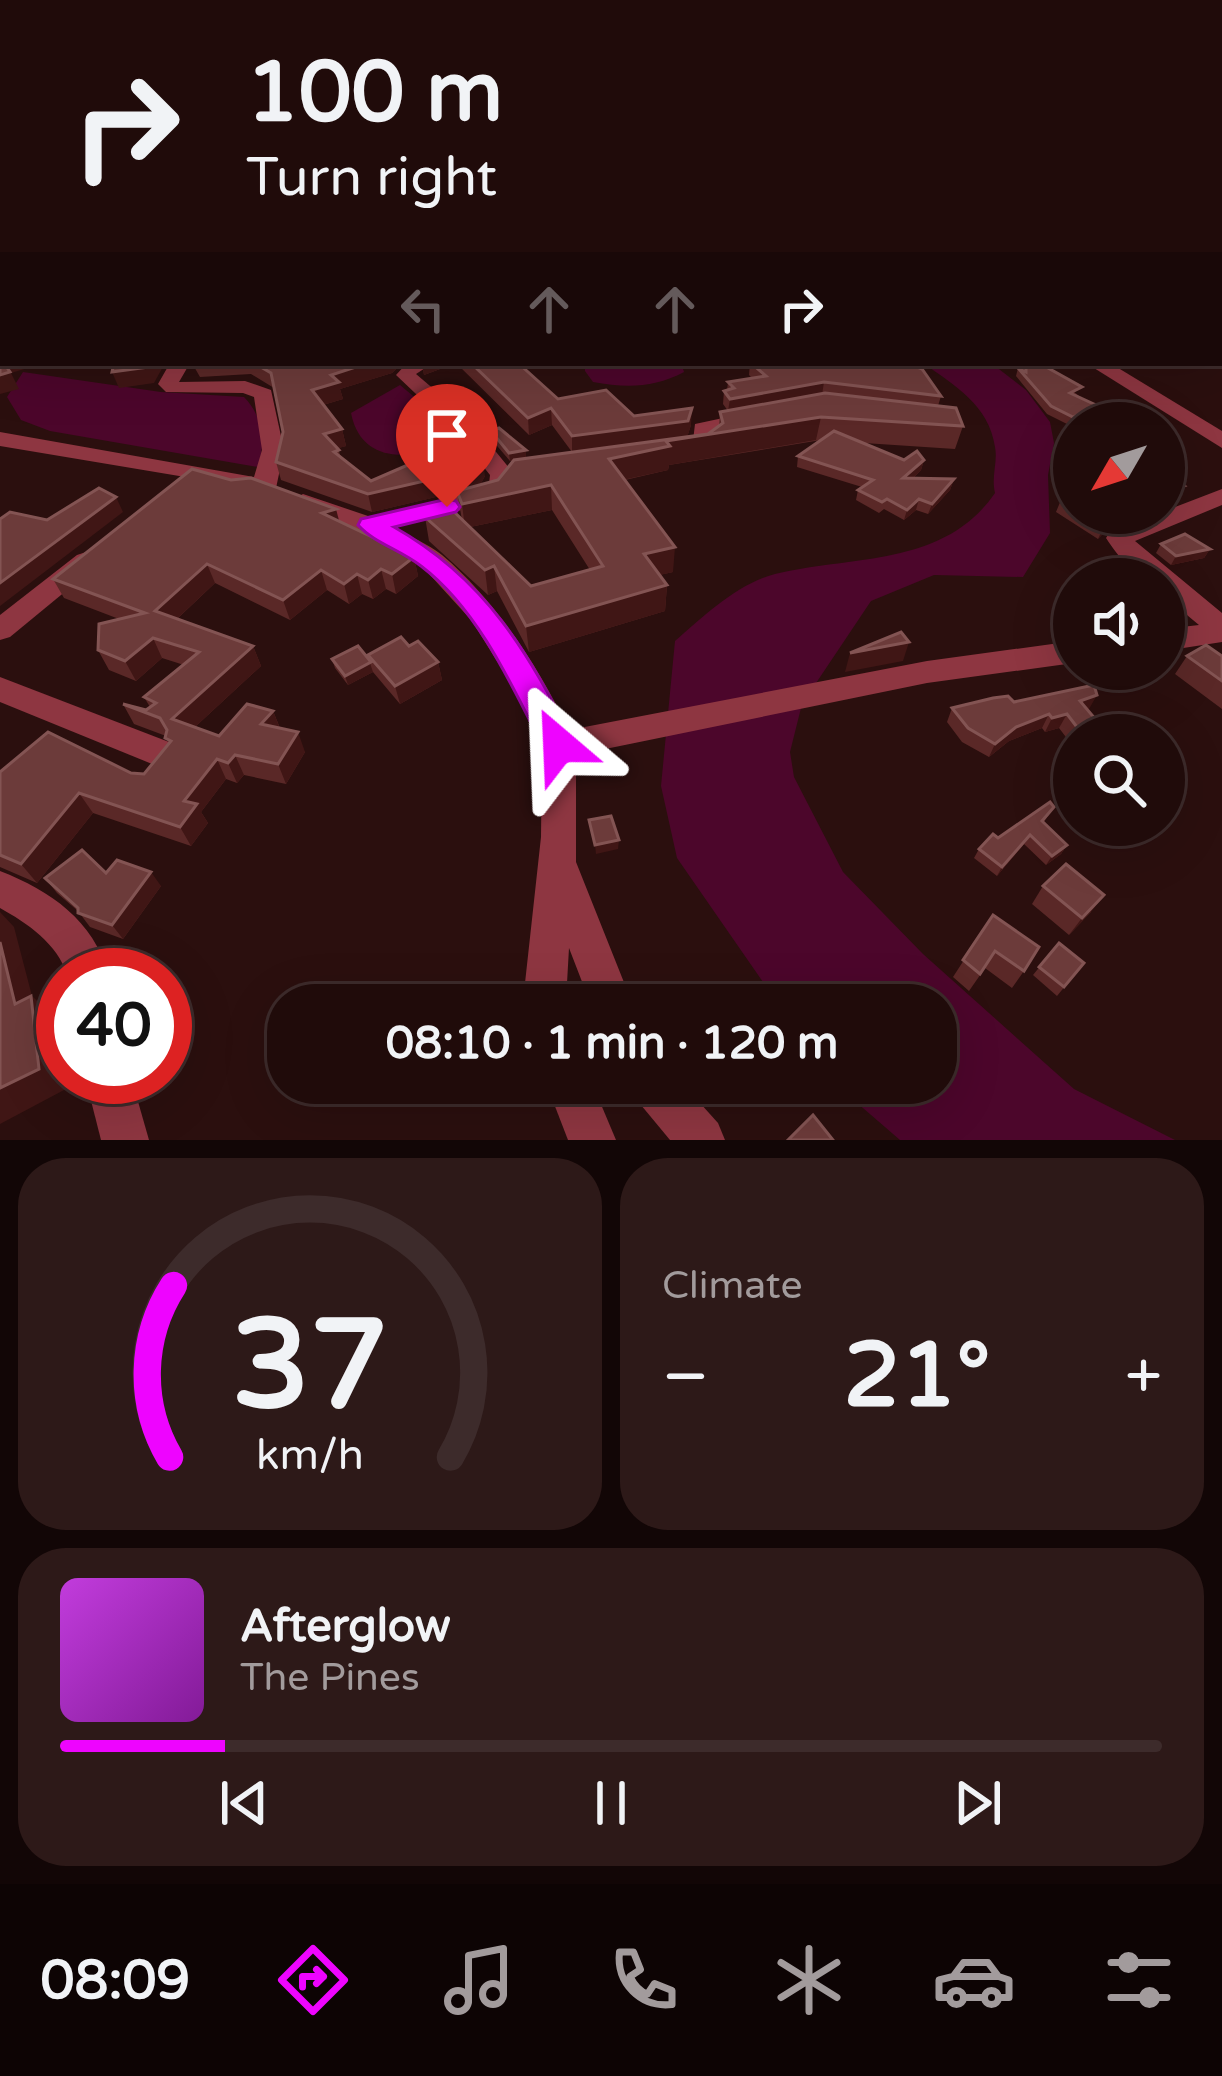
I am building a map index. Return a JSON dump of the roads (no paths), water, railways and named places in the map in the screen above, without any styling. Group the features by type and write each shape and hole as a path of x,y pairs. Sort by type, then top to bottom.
{"street":[{"path":"178,366 168,384 173,388 244,387 264,394 273,450 263,486"},
{"path":"370,525 489,496 511,473 406,375 406,370 416,366"},
{"path":"1101,366 1222,441"},
{"path":"661,452 704,446 700,433 709,426 788,411"},
{"path":"0,439 263,486 370,525 430,559 454,582 521,670 559,745 548,984"},
{"path":"160,501 196,472"},
{"path":"1135,558 1119,538 1222,496"},
{"path":"0,630 107,544"},
{"path":"1185,599 1222,630"},
{"path":"1185,636 1222,630"},
{"path":"559,745 927,672 1053,655"},
{"path":"0,689 157,752"},
{"path":"555,859 604,984"},
{"path":"0,889 70,937 77,948"},
{"path":"115,1104 125,1140"},
{"path":"577,1104 592,1140"},
{"path":"670,1104 701,1140"}]}
